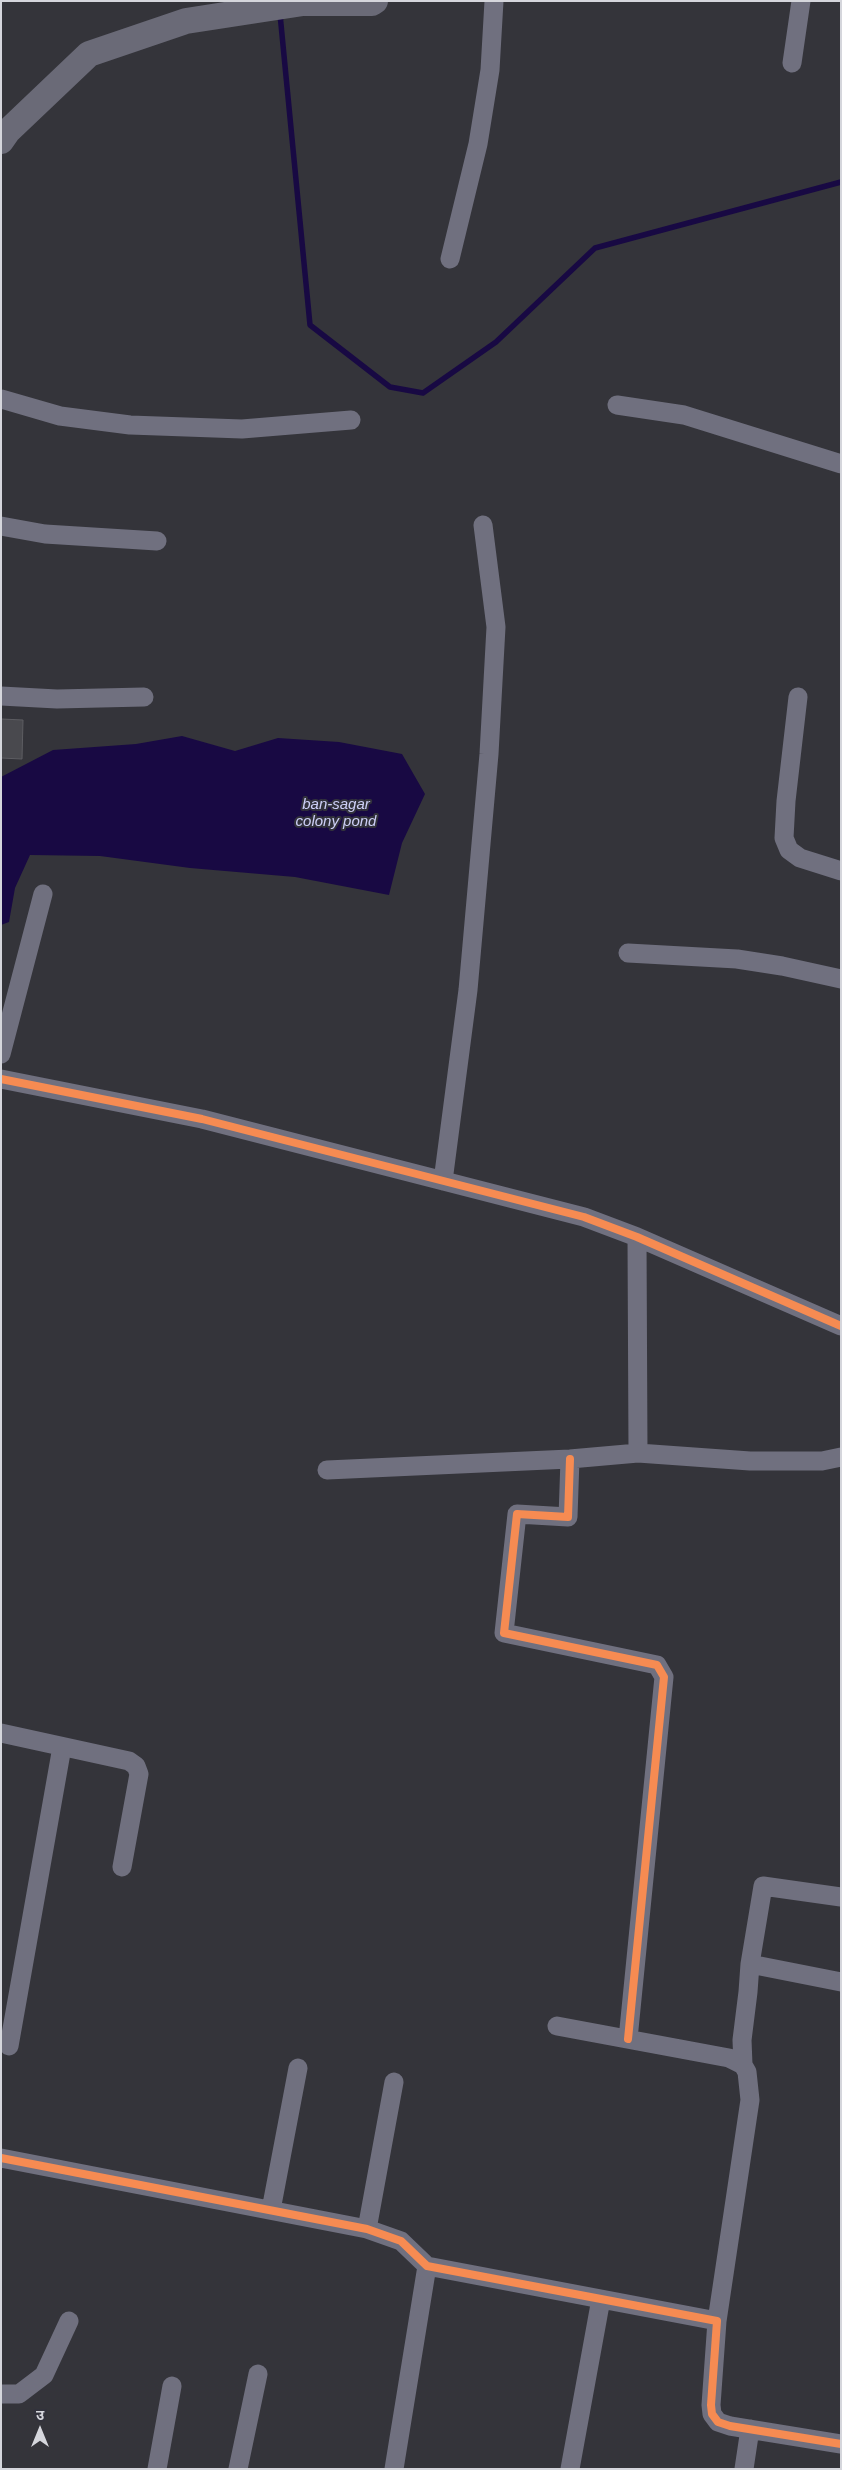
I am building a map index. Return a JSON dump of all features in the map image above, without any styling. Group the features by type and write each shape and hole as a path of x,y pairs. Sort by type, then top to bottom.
{"main road":[{"path":"1,141 8,131 89,54 186,21 303,3 372,3 375,1"}],"street":[{"path":"450,259 478,144 490,70 494,1"},
{"path":"792,63 801,1"},
{"path":"1,399 60,416 130,425 242,429 351,420"},
{"path":"617,405 684,415 841,464"},
{"path":"443,1181 468,990 489,754 496,627 483,525"},
{"path":"1,526 45,534 157,541"},
{"path":"1,696 58,699 144,697"},
{"path":"798,697 786,801 784,838 789,850 800,858 841,871"},
{"path":"1,1054 43,894"},
{"path":"628,953 738,959 782,966 841,979"},
{"path":"1,1079 202,1119 584,1217 637,1237 841,1326"},
{"path":"637,1237 638,1453"},
{"path":"327,1470 570,1459 638,1453 750,1461 822,1461 841,1457"},
{"path":"570,1459 568,1517 517,1514 504,1633 657,1665 664,1677 628,2039"},
{"path":"1,1733 129,1761 136,1766 139,1774 122,1867"},
{"path":"9,2046 62,1747"},
{"path":"841,1897 763,1886 750,1964 742,2040 743,2065 747,2072 750,2100 717,2321 711,2405 712,2414 718,2422 841,2444"},
{"path":"750,1964 841,1982"},
{"path":"558,2026 729,2058 743,2065"},
{"path":"271,2210 298,2068"},
{"path":"367,2229 394,2082"},
{"path":"1,2158 367,2229 400,2241 427,2266 717,2321"},
{"path":"394,2469 427,2266"},
{"path":"570,2469 601,2299"},
{"path":"1,2394 19,2394 44,2375 69,2321"},
{"path":"238,2469 258,2374"},
{"path":"157,2469 172,2386"},
{"path":"744,2469 750,2429"}],"water":[{"name":"ban-sagar colony pond","path":"182,736 235,751 278,738 339,742 402,754 425,794 402,843 389,895 295,877 190,868 100,856 30,855 15,888 9,922 1,925 1,777 53,750 136,744"}],"building":[{"path":"1,719 23,720 22,759 1,758"}],"waterway":[{"path":"280,14 310,325 390,387 423,393 496,342 595,248 841,182"}],"cycle path":[{"path":"1,1079 202,1119 584,1217 637,1237 841,1326"},
{"path":"570,1459 568,1517 517,1514 504,1633 657,1665 664,1677 628,2039"},
{"path":"1,2158 367,2229 401,2241 427,2266 717,2321 711,2405 712,2414 718,2422 730,2426 841,2444"}]}
